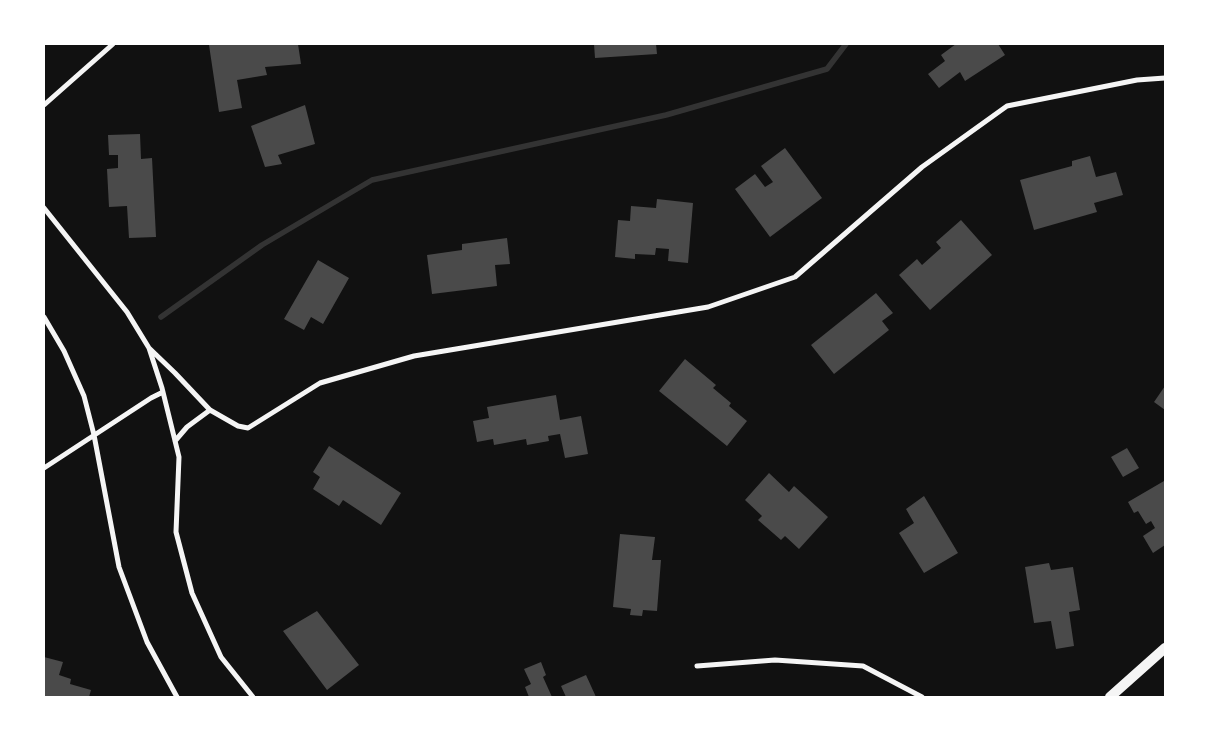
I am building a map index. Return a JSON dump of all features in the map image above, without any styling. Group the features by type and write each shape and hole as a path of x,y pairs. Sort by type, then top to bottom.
{"main road":[{"path":"1110,697 1165,648"}],"street":[{"path":"44,105 113,44"},
{"path":"149,348 210,410 238,426 248,428 320,383 414,356 708,307 795,277 922,167 1007,106 1137,80 1165,78"},
{"path":"44,208 127,312 149,348 163,392 179,457 176,532 192,593 221,658 253,697"},
{"path":"44,317 64,351 84,396 94,435 119,567 147,642 177,697"},
{"path":"44,468 163,392"},
{"path":"175,441 187,427 210,410"},
{"path":"697,666 775,660 863,666 922,697"}],"building":[{"path":"298,44 301,64 265,67 267,75 237,80 242,108 219,112 209,45"},
{"path":"594,44 656,44 657,54 595,58"},
{"path":"956,44 998,44 1005,55 965,81 960,72 939,88 928,74 945,61 941,55"},
{"path":"305,105 315,144 278,155 282,164 265,167 251,126"},
{"path":"140,134 141,159 152,158 156,237 129,238 127,206 109,207 107,169 118,168 118,155 109,155 108,135"},
{"path":"785,148 822,198 770,237 735,189 755,174 765,187 773,182 761,166"},
{"path":"1090,156 1096,177 1116,172 1123,195 1094,203 1097,212 1034,230 1020,180 1072,166 1072,161"},
{"path":"657,199 693,203 688,263 668,261 669,249 656,248 655,255 635,254 635,259 615,257 618,220 630,221 631,206 656,208"},
{"path":"961,220 992,255 930,310 899,275 917,259 922,265 941,248 936,242"},
{"path":"507,238 510,264 495,265 497,286 432,294 427,255 462,250 462,244"},
{"path":"318,260 349,278 323,324 311,317 304,330 284,319"},
{"path":"876,293 893,313 882,321 889,330 834,374 811,345"},
{"path":"685,359 716,385 713,388 731,403 729,406 747,421 727,446 659,391"},
{"path":"1165,386 1165,410 1154,402"},
{"path":"556,395 560,420 581,416 588,454 565,458 560,434 548,436 549,441 527,445 526,439 494,445 493,439 477,442 473,421 489,418 487,407"},
{"path":"329,446 401,493 381,525 343,500 339,506 313,489 320,477 313,472"},
{"path":"1127,448 1139,468 1123,477 1111,457"},
{"path":"769,473 789,492 794,486 828,517 799,549 785,536 781,540 758,520 762,516 745,500"},
{"path":"1164,481 1165,545 1153,553 1143,536 1155,528 1151,521 1146,524 1138,511 1134,513 1128,502"},
{"path":"924,496 958,553 924,573 899,533 914,523 906,509"},
{"path":"620,534 655,537 652,560 661,560 657,611 643,610 642,616 630,615 631,609 613,607"},
{"path":"1049,563 1051,570 1073,567 1080,610 1069,612 1074,646 1056,649 1051,621 1034,623 1025,567"},
{"path":"317,611 359,665 327,690 283,631"},
{"path":"44,657 63,662 59,675 71,679 70,684 91,690 89,697 44,697"},
{"path":"541,662 546,675 543,677 552,697 529,697 525,687 531,684 524,669"},
{"path":"586,675 596,697 566,697 561,686"}],"waterway":[{"path":"161,317 262,245 372,180 666,115 827,69 846,44"}]}
